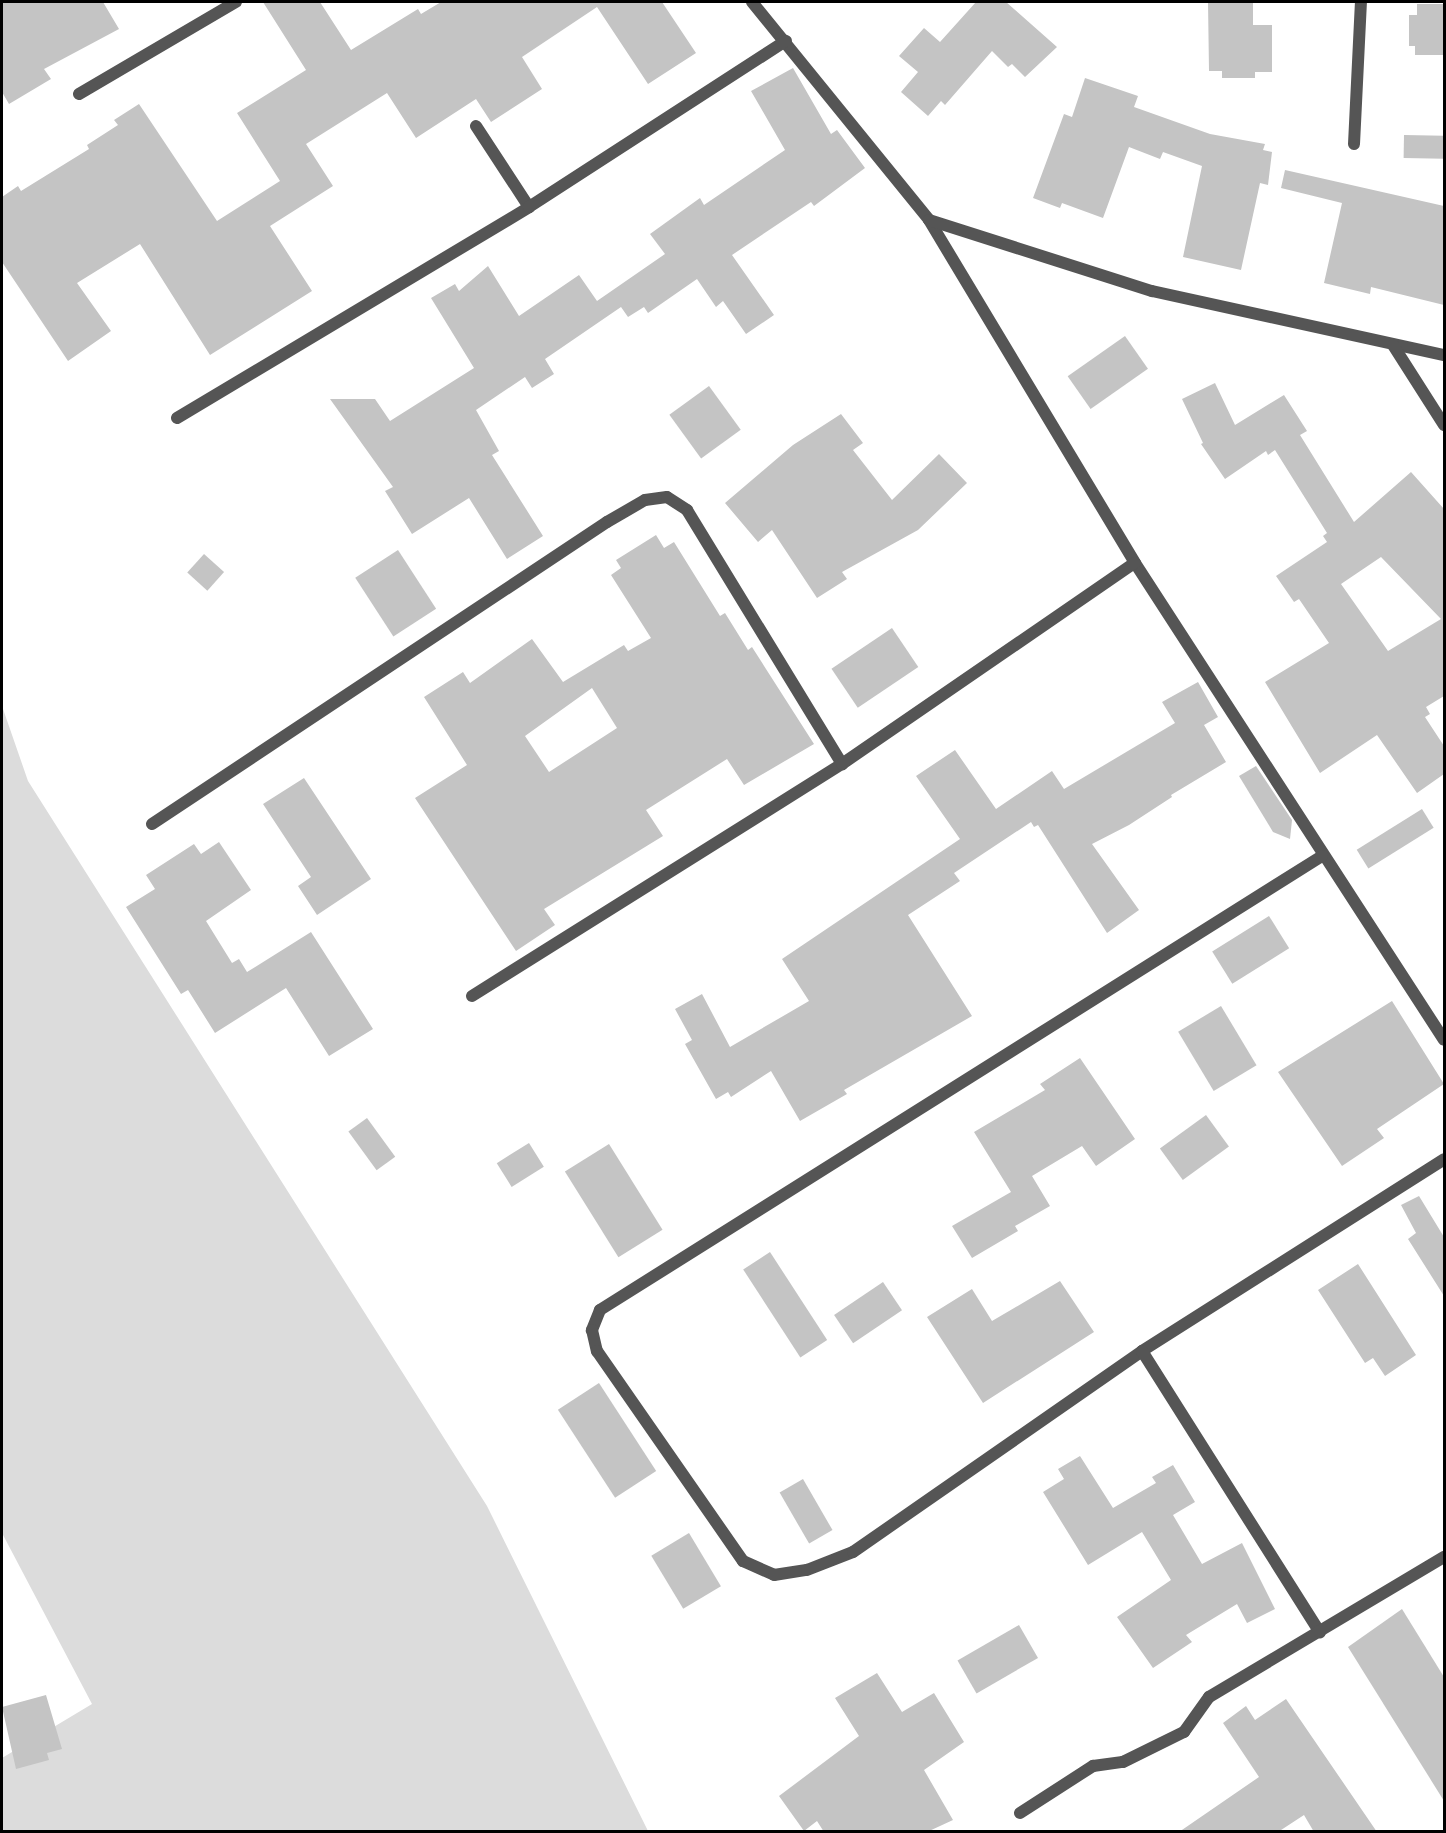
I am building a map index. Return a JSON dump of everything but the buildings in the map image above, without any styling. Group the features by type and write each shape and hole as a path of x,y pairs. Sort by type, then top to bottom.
{"street":[{"path":"79,94 236,2"},
{"path":"752,2 786,41 929,220 1135,563 1322,856 1444,1040"},
{"path":"1354,144 1361,2"},
{"path":"177,418 529,207 786,41"},
{"path":"476,126 529,207"},
{"path":"929,220 1152,291 1444,355"},
{"path":"1393,345 1444,424"},
{"path":"152,824 607,522 645,500 667,497 687,510 842,764"},
{"path":"472,996 842,764 1135,563"},
{"path":"1322,856 600,1310 592,1330 597,1351 743,1561 774,1575 807,1570 854,1552 1142,1351 1444,1159"},
{"path":"1142,1351 1320,1633"},
{"path":"1020,1813 1093,1766 1124,1762 1184,1732 1209,1697 1320,1633 1444,1557"}],"shaded area":[{"path":"2,706 28,781 487,1506 648,1831 2,1831 2,1758 92,1704 2,1533"}]}
